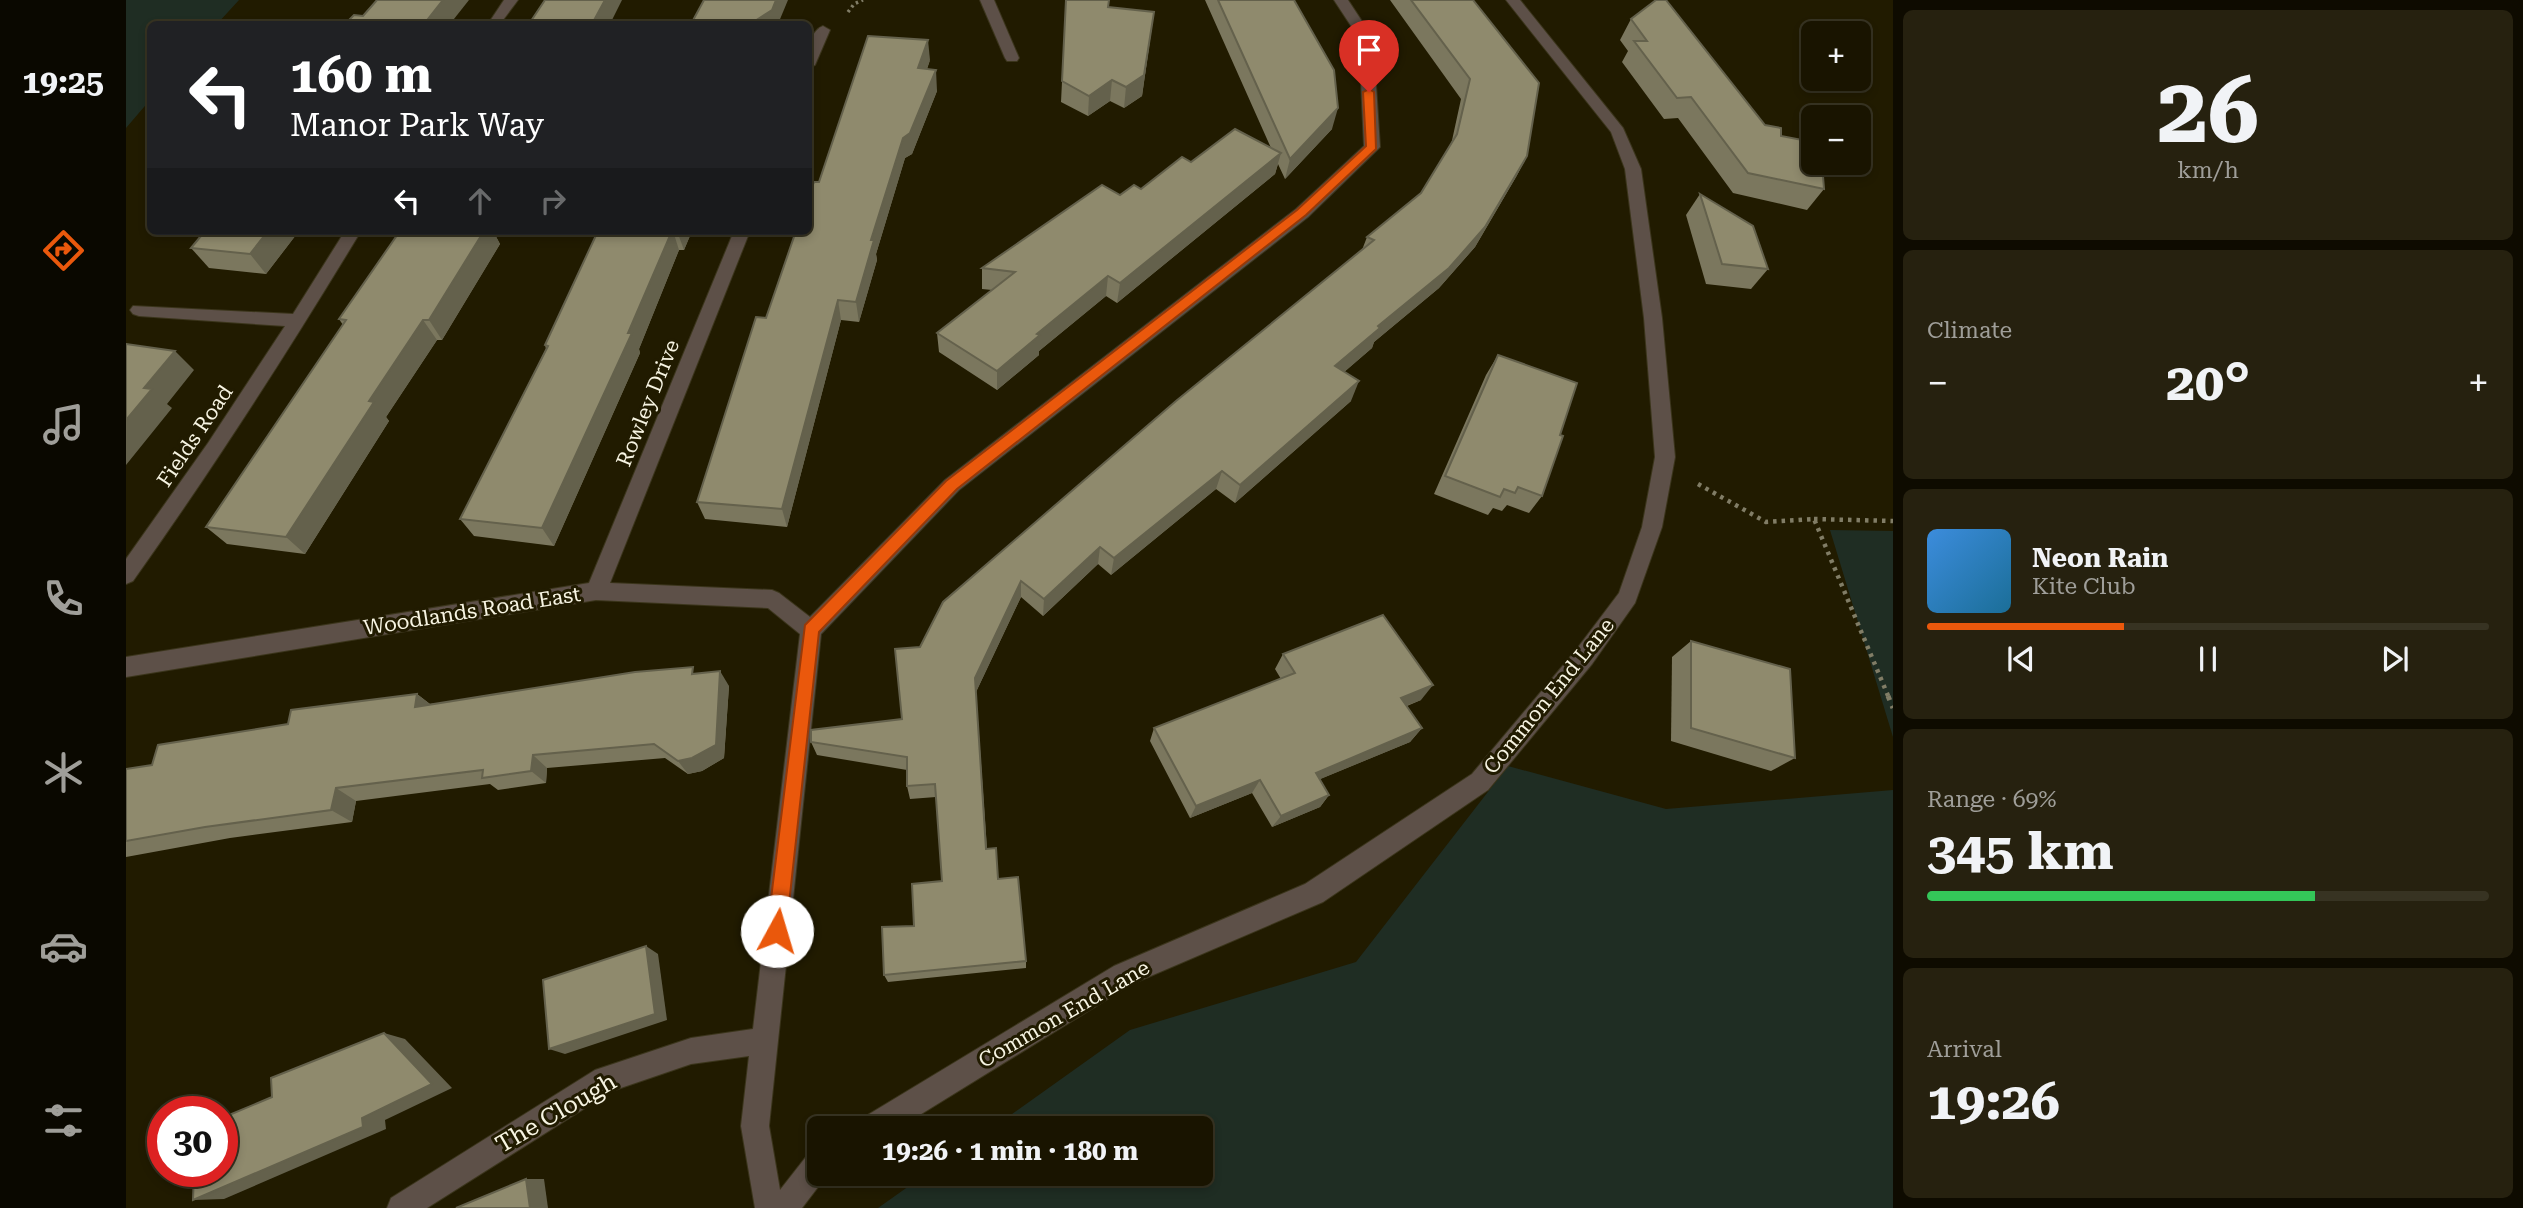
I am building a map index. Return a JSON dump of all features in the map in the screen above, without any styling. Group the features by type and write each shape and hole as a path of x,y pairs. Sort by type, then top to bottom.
{"street":[{"path":"496,21 511,0"},
{"path":"987,0 1012,58"},
{"path":"769,1208 755,1126 811,630 952,485 1302,213 1371,147 1366,37 1341,0"},
{"name":"Common End Lane","path":"892,1116 1123,975 1314,893 1480,782 1584,657 1628,597 1652,527 1664,464 1653,318 1633,169 1618,131 1513,0"},
{"path":"812,55 822,30"},
{"name":"Fields Road","path":"126,575 187,491 299,321 351,235"},
{"name":"Rowley Drive","path":"596,591 739,235"},
{"path":"139,310 299,321"},
{"name":"Woodlands Road East","path":"126,667 596,591 772,599 811,630"},
{"name":"The Clough","path":"401,1208 605,1080 691,1051 764,1041"},
{"path":"784,1208 807,1178"}],"path":[{"path":"1664,464 1766,522 1814,519 1893,521"},
{"path":"1814,519 1893,708"}],"green space":[{"path":"126,0 239,0 220,21 147,21 147,104 126,128"},
{"path":"1830,530 1893,531 1893,737"},
{"path":"1508,766 1666,809 1893,790 1893,1208 878,1208 909,1186 1213,1186 1213,1116 1009,1116 1130,1030 1356,962"}],"building":[{"path":"377,0 443,0 426,21 348,21 354,15 363,16"},
{"path":"545,0 605,0 594,21 531,21"},
{"path":"704,0 776,0 772,10 755,21 693,21"},
{"path":"1066,0 1109,0 1108,7 1154,12 1144,75 1126,87 1112,80 1089,96 1062,81"},
{"path":"1218,0 1294,0 1334,70 1338,108 1290,159"},
{"path":"1411,0 1473,0 1539,83 1527,156 1485,227 1449,268 1378,326 1380,328 1335,366 1359,381 1240,485 1222,471 1114,558 1100,547 1044,599 1021,581 975,678 986,849 996,848 998,879 1018,877 1026,961 884,975 882,927 914,926 912,884 942,881 935,784 907,786 907,757 811,742 811,730 902,719 895,649 920,647 943,602 1176,401 1374,240 1367,237 1421,193 1457,134 1470,79"},
{"path":"1656,0 1666,0 1765,125 1781,128 1781,136 1801,140 1801,175 1823,175 1824,189 1748,173 1691,97 1677,98 1634,41 1647,41 1631,19"},
{"path":"868,36 928,40 918,68 936,70 910,133 903,138 871,240 874,240 856,302 838,300 782,509 697,502 756,317 766,318 795,235 812,235 812,187 814,182 819,182"},
{"path":"1235,129 1281,153 1120,283 1108,276 1037,334 1040,335 997,371 937,333 1015,272 982,268 1102,185 1120,195 1134,185 1141,189 1182,157 1191,162"},
{"path":"1700,194 1753,226 1768,269 1722,264"},
{"path":"202,235 265,235 250,254 191,248"},
{"path":"397,235 482,235 429,320 423,320 369,401 374,402 286,537 206,527 346,320 339,319"},
{"path":"596,235 670,235 628,333 632,333 542,528 460,519 548,346 545,345"},
{"path":"126,344 175,351 144,388 152,389 126,420"},
{"path":"1498,355 1577,383 1560,435 1563,436 1542,496 1518,487 1515,493 1504,489 1500,497 1445,476"},
{"path":"1383,615 1433,685 1401,698 1422,728 1316,773 1329,795 1281,816 1260,780 1196,806 1154,728 1295,673 1283,654"},
{"path":"1691,641 1790,669 1795,758 1691,728"},
{"path":"693,667 692,674 720,671 716,745 692,758 678,761 654,744 533,755 531,771 482,778 483,770 336,788 331,810 126,841 126,769 152,765 158,745 288,724 291,710 417,694 415,707 635,672"},
{"path":"646,946 655,1014 549,1049 543,980"},
{"path":"384,1033 432,1084 362,1118 363,1127 238,1181 238,1111 272,1097 271,1078"},
{"path":"526,1179 530,1208 456,1208"},
{"path":"193,1187 223,1187 193,1200"}],"route":[{"path":"777,931 811,630 952,485 1302,213 1371,147 1369,92"}]}
